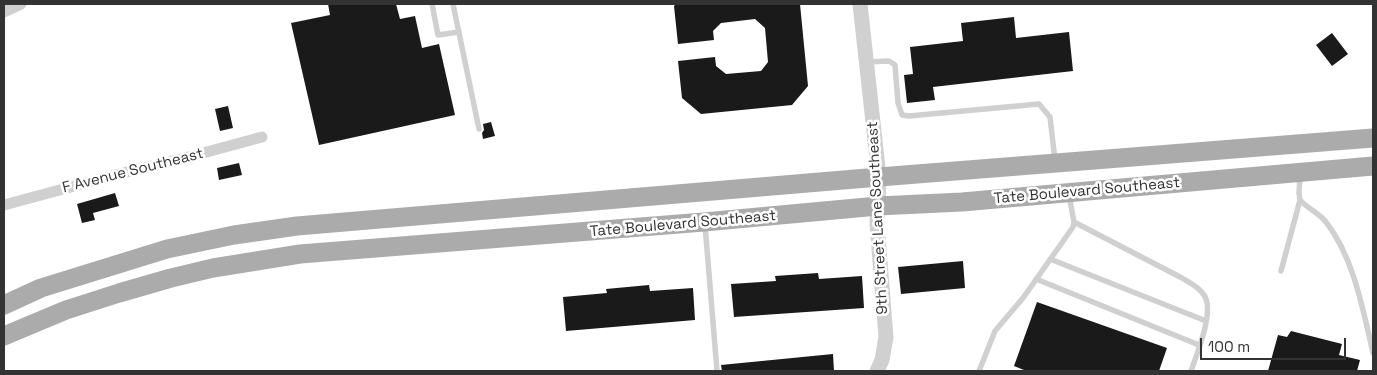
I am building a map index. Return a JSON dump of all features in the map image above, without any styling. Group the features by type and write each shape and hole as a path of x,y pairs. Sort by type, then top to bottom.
{"main road":[{"name":"Tate Boulevard Southeast","path":"4,305 41,288 167,249 243,234 297,226 1055,162 1373,138"},
{"name":"Tate Boulevard Southeast","path":"4,336 66,310 119,293 213,268 300,254 704,222 878,206 962,202 1373,166"}],"street":[{"path":"4,12 21,4"},
{"name":"9th Street Lane Southeast","path":"860,4 879,177 879,251 886,337 882,360 877,371"},
{"name":"F Avenue Southeast","path":"4,205 262,137"}],"lane":[{"path":"432,4 438,35 459,32"},
{"path":"453,4 479,129"},
{"path":"866,62 889,61 895,65 898,103 902,115 910,116 1039,104 1050,117 1055,162"},
{"path":"1281,271 1300,200 1300,173"},
{"path":"979,371 995,331 1023,298 1073,227 1074,222 1069,193"},
{"path":"1300,200 1312,212 1325,220 1344,254 1354,276 1373,353"},
{"path":"704,222 717,371"},
{"path":"1074,222 1197,287 1205,296 1208,304 1208,316 1191,371"},
{"path":"1050,259 1206,321"},
{"path":"1036,279 1199,345"}],"building":[{"path":"328,4 396,4 400,19 415,16 422,48 439,44 455,115 319,145 291,23 330,15"},
{"path":"676,4 800,4 808,86 792,105 701,114 682,98 678,61 715,57 716,66 726,74 761,71 768,62 765,28 755,19 721,23 713,31 714,40 678,44 674,6"},
{"path":"1014,17 1016,38 1069,32 1073,71 933,87 935,100 907,103 904,75 913,74 910,47 963,41 961,23"},
{"path":"1332,33 1348,54 1332,66 1316,45"},
{"path":"228,106 233,128 220,131 215,109"},
{"path":"491,122 495,136 483,139 483,124"},
{"path":"239,163 242,175 219,180 217,168"},
{"path":"115,193 119,206 93,213 95,220 82,223 77,204"},
{"path":"963,261 965,288 901,294 898,267"},
{"path":"818,273 819,279 862,276 864,308 734,317 731,284 776,281 775,276"},
{"path":"649,285 650,291 693,288 695,320 566,331 563,297 607,293 606,289"},
{"path":"1037,302 1167,348 1159,371 1024,371 1014,366"},
{"path":"1291,331 1342,344 1339,355 1360,360 1357,371 1268,371 1278,335 1287,337"},
{"path":"833,354 834,371 722,371 721,365"}]}
